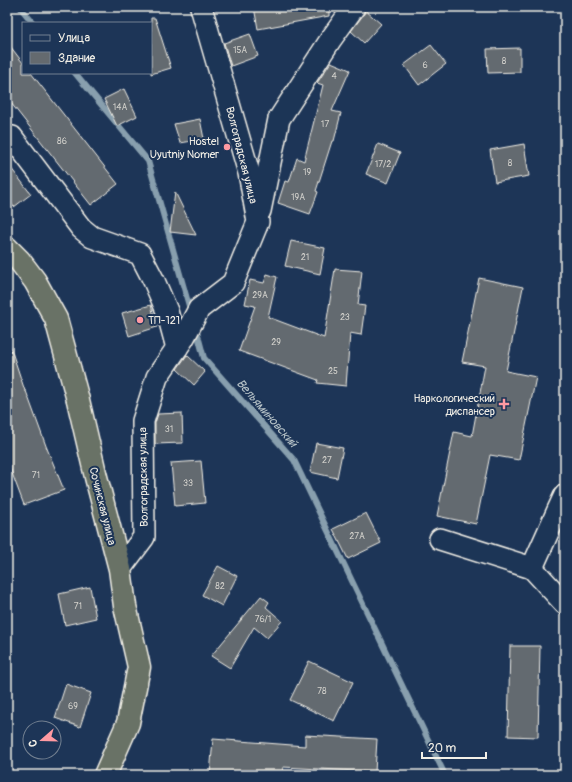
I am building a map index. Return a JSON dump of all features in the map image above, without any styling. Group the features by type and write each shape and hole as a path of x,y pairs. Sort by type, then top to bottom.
{"highway":[{"name":"Сочинская улица","path":"7,248 19,260 35,281 56,319 78,400 120,569 125,606 139,667 128,723 105,775"}],"street":[{"name":"Волгоградская улица","path":"120,569 144,537 143,421 157,377 180,343 199,309 233,283 258,222 249,173 201,7"},
{"path":"258,222 279,119 331,39 354,7"},
{"path":"12,137 81,228 92,237 140,254 154,281 180,343"},
{"path":"532,568 565,496"},
{"path":"440,539 532,568 565,604"}],"building":[{"path":"254,7 329,7 329,16 258,29"},
{"path":"365,10 381,24 364,43 351,31 364,14"},
{"path":"151,18 155,18 171,68 152,74 152,22"},
{"path":"250,34 258,56 231,66 224,43"},
{"path":"7,42 22,62 22,74 32,74 118,184 91,205 7,98"},
{"path":"431,45 446,64 419,85 404,65"},
{"path":"520,48 520,72 488,73 487,49"},
{"path":"331,62 350,70 332,111 341,113 334,141 332,141 316,191 318,192 310,214 278,203 285,181 289,182 297,158 304,161 323,85 317,83"},
{"path":"124,89 137,116 117,126 104,99"},
{"path":"200,119 204,139 180,143 174,124"},
{"path":"378,144 400,153 388,183 366,174"},
{"path":"524,144 529,176 495,182 490,150"},
{"path":"7,163 31,194 14,207 7,199"},
{"path":"175,192 196,235 170,232"},
{"path":"291,241 325,248 320,274 285,266"},
{"path":"335,269 362,271 358,305 365,306 361,335 350,333 346,386 317,383 318,380 239,351 255,306 245,304 250,280 264,283 267,274 277,277 268,317 324,338"},
{"name":"Наркологический диспансер","path":"479,278 523,287 506,371 536,377 519,460 490,455 476,524 437,516 454,432 472,436 485,366 462,362"},
{"name":"ТП-121","path":"151,305 157,327 129,336 122,313"},
{"path":"10,346 25,391 64,490 24,505 7,460 7,347"},
{"path":"187,355 205,372 194,385 177,369"},
{"path":"182,413 183,443 155,444 155,423 158,414"},
{"path":"316,443 343,448 337,478 310,472"},
{"path":"201,461 205,503 175,506 171,463"},
{"path":"366,513 381,543 348,559 333,529"},
{"path":"218,566 237,576 222,606 202,595"},
{"path":"90,587 96,618 65,625 59,594"},
{"path":"261,596 269,602 266,607 282,621 267,638 254,627 230,668 211,656"},
{"path":"510,646 540,646 538,737 508,736"},
{"path":"309,661 353,682 334,721 290,700"},
{"path":"66,684 91,693 80,727 55,718"},
{"path":"305,735 377,739 375,772 283,767 282,775 210,775 213,739 305,746"}],"waterway":[{"name":"Вельяминовский","path":"20,7 32,22"},
{"name":"Вельяминовский","path":"76,74 148,161 191,313"},
{"name":"Вельяминовский","path":"196,328 204,358 294,460 445,775"}],"place":[{"name":"Hostel Uyutniy Nomer","path":"227,147"},
{"name":"ТП-121","path":"140,320"},
{"name":"Наркологический диспансер","path":"504,404"}]}
